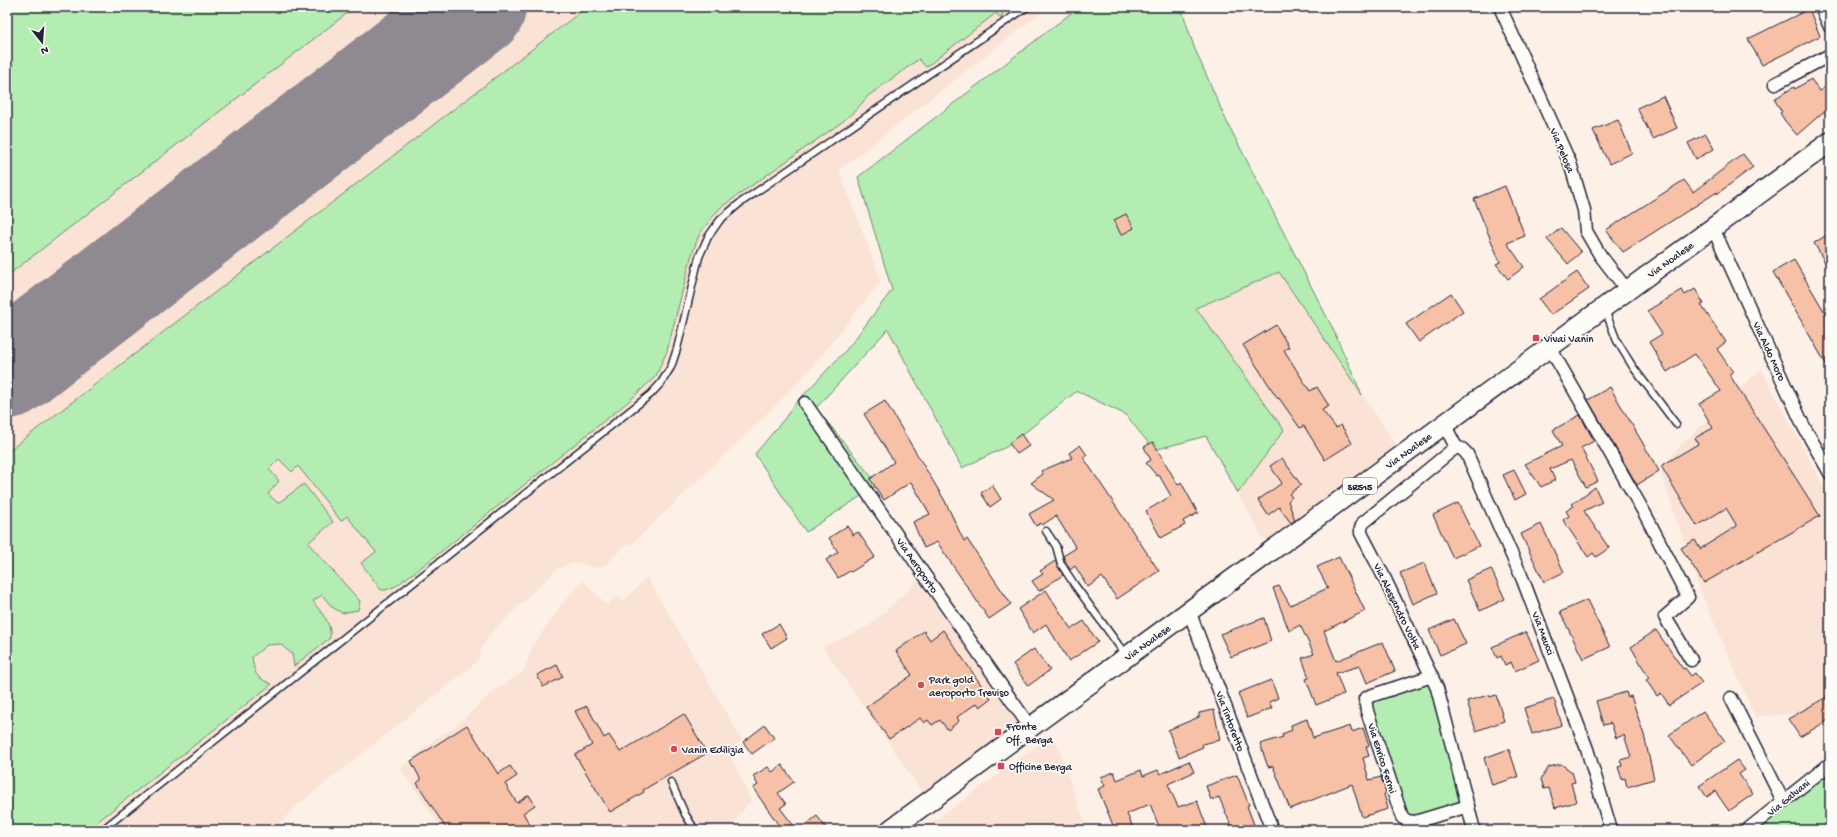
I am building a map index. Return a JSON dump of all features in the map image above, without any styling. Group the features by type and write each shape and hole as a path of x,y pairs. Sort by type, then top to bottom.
{"main road":[{"name":"Via Noalese","path":"890,830 1549,346 1830,142"}],"street":[{"name":"Via Pelosa","path":"1500,7 1570,163 1584,210 1586,231 1600,255 1627,290"},
{"path":"1821,7 1830,27"},
{"path":"1776,84 1830,55"},
{"name":"Via Aldo Moro","path":"1713,228 1804,427 1830,471"},
{"path":"1549,346 1645,514 1688,597 1665,617 1691,660"},
{"name":"Via Aeroporto","path":"805,403 1030,727"},
{"path":"1444,424 1456,447"},
{"name":"Via Alessandro Volta","path":"1456,447 1363,523 1361,533 1382,573 1437,688 1474,830"},
{"name":"Via Meucci","path":"1456,447 1462,449 1467,454 1523,580 1587,749 1611,830"},
{"name":"Via Tintoretto","path":"1189,611 1272,830"},
{"name":"Via Enrico Fermi","path":"1432,676 1370,696 1365,699 1367,711 1402,817 1407,821 1415,822 1468,806"},
{"path":"1731,698 1783,802"},
{"name":"Via Galvani","path":"1747,830 1829,768"}],"lane":[{"path":"102,830 651,394 661,383 671,367 677,350 699,257 708,237 720,220 740,203 1027,7"},
{"path":"1604,307 1617,341 1633,367 1676,424"},
{"path":"1046,531 1056,546 1061,564 1127,657"},
{"path":"671,782 685,814 695,830"}],"shaded area":[{"path":"7,7 1048,7 839,170 881,281 811,368 779,402 633,543 623,547 606,564 597,568 579,563 571,563 556,570 491,633 482,647 479,658 474,664 295,807 271,830 7,830"},
{"path":"1280,272 1396,445 1265,541 1238,493 1284,430 1196,308"},
{"path":"1761,369 1830,501 1830,710 1755,717 1701,592 1661,473 1678,448"},
{"path":"927,573 1031,713 922,792 823,647 869,626"},
{"path":"647,577 742,740 728,752 751,800 728,830 443,830 401,769 439,736 451,730 492,693 524,671 532,647 563,603 583,581 607,605 617,596 623,602"},
{"path":"1052,735 1056,741 1087,830 922,830"}],"green space":[{"path":"7,7 355,7 7,276"},
{"path":"587,7 1005,7 1001,19 996,13 926,67 919,59 868,96 856,110 842,122 720,208 699,235 692,254 667,351 656,376 629,401 396,586 386,590 381,590 361,563 376,552 347,516 341,521 298,466 292,472 279,459 269,469 279,481 268,494 278,503 304,484 333,522 308,543 360,601 358,610 342,613 332,607 322,595 313,601 328,622 330,638 294,666 292,654 280,644 267,645 252,657 257,675 272,684 87,830 7,830 7,452"},
{"path":"1079,7 1181,7 1194,47 1226,120 1332,327 1362,395 1279,272 1196,308 1284,430 1238,493 1206,436 1154,450 1126,415 1077,391 1008,446 962,468 888,329 816,408 878,485 806,532 755,454 793,406 848,348 892,290 858,177"},
{"path":"1430,681 1464,804 1412,818 1407,814 1372,704 1373,697"},
{"path":"1821,776 1826,777 1830,784 1830,830 1755,830"}],"building":[{"path":"1809,9 1820,36 1762,65 1748,39"},
{"path":"1811,79 1819,91 1830,84 1830,106 1797,135 1785,121 1780,113 1782,112 1774,99"},
{"path":"1663,96 1677,128 1653,139 1637,108"},
{"path":"1618,120 1632,153 1609,164 1593,130"},
{"path":"1706,134 1714,149 1696,159 1688,143"},
{"path":"1743,154 1753,167 1717,194 1717,192 1623,252 1606,230 1684,180 1693,192"},
{"path":"1505,186 1525,236 1507,243 1524,267 1508,279 1496,264 1500,262 1474,199"},
{"path":"1126,214 1134,228 1121,235 1114,220"},
{"path":"1561,228 1581,252 1568,264 1547,239"},
{"path":"1830,233 1830,271 1814,243"},
{"path":"1794,260 1830,321 1830,371 1773,272"},
{"path":"1577,272 1589,289 1551,315 1539,299"},
{"path":"1695,289 1704,304 1701,305 1726,342 1717,349 1733,372 1729,374 1820,516 1704,583 1681,548 1695,540 1700,549 1737,526 1726,508 1697,526 1661,466 1698,444 1695,438 1713,428 1699,404 1721,391 1695,354 1667,372 1649,342 1662,334 1647,311 1682,290 1685,295"},
{"path":"1451,293 1463,311 1419,342 1406,324"},
{"path":"1276,325 1289,347 1284,350 1304,382 1310,391 1317,387 1329,406 1322,410 1336,428 1341,425 1352,443 1325,460 1304,426 1300,428 1279,398 1278,399 1243,345"},
{"path":"1610,387 1659,471 1637,485 1588,400"},
{"path":"885,401 945,501 964,541 967,539 1011,604 989,619 937,542 924,548 913,522 930,514 911,482 884,500 870,479 894,462 864,414"},
{"path":"1580,415 1594,441 1581,448 1598,481 1586,487 1571,460 1550,469 1555,480 1541,487 1525,464 1562,446 1553,430"},
{"path":"1021,434 1029,446 1017,454 1009,443"},
{"path":"1153,442 1178,485 1181,482 1198,513 1183,521 1185,525 1161,538 1146,511 1171,496 1159,475 1157,476 1146,463 1151,460 1144,447"},
{"path":"1080,445 1087,455 1083,457 1159,571 1117,599 1102,577 1088,587 1075,566 1070,570 1063,556 1076,548 1056,516 1042,525 1041,523 1036,526 1029,514 1054,500 1031,483 1043,474 1041,471 1072,458 1069,453"},
{"path":"1282,458 1301,485 1289,494 1292,497 1288,501 1295,520 1291,523 1279,507 1268,515 1258,500 1282,483 1270,466"},
{"path":"1514,470 1526,494 1515,500 1503,475"},
{"path":"992,485 1001,499 990,507 981,493"},
{"path":"1595,487 1602,502 1584,511 1609,548 1596,557 1593,553 1588,557 1563,520 1569,516 1566,511 1574,506 1572,504"},
{"path":"1458,503 1479,546 1453,558 1433,515"},
{"path":"1541,524 1564,572 1544,582 1521,534"},
{"path":"847,526 853,535 858,532 875,557 838,578 826,560 838,552 829,538"},
{"path":"1339,557 1365,611 1324,631 1336,661 1383,642 1395,671 1367,683 1360,666 1336,673 1344,694 1316,705 1306,679 1309,678 1302,658 1314,654 1300,625 1289,631 1273,588 1279,586 1290,605 1328,588 1317,567"},
{"path":"1055,561 1063,575 1039,591 1032,581 1043,574 1040,571"},
{"path":"1424,563 1437,593 1413,604 1400,573"},
{"path":"1491,569 1505,599 1480,611 1466,580"},
{"path":"1046,590 1071,629 1084,621 1098,642 1069,661 1046,624 1033,633 1018,609"},
{"path":"1587,600 1610,647 1583,659 1560,612"},
{"path":"1264,618 1271,641 1231,657 1220,634"},
{"path":"1454,619 1466,644 1440,655 1429,630"},
{"path":"779,624 787,638 771,648 762,634"},
{"path":"943,630 991,699 980,707 977,703 957,717 959,721 948,730 940,720 932,725 928,720 924,723 920,718 889,739 866,707 912,675 896,651 924,631 930,640"},
{"path":"1656,630 1683,669 1685,668 1691,676 1695,673 1702,683 1669,705 1661,693 1657,696 1646,680 1649,678 1631,647"},
{"path":"1526,632 1539,660 1515,671 1511,662 1505,665 1501,656 1497,658 1492,647"},
{"path":"1034,649 1050,670 1028,686 1013,664"},
{"path":"557,665 563,677 543,687 537,675"},
{"path":"1271,680 1278,698 1269,702 1272,708 1247,718 1238,693"},
{"path":"1626,692 1628,697 1631,696 1644,735 1654,779 1627,787 1625,778 1622,779 1618,767 1622,766 1620,760 1631,757 1624,735 1616,738 1611,723 1603,725 1596,701"},
{"path":"1489,695 1490,697 1496,695 1504,721 1476,731 1467,701"},
{"path":"1830,695 1830,719 1800,737 1788,719"},
{"path":"1554,699 1562,725 1532,734 1524,708"},
{"path":"587,706 604,738 609,735 620,752 684,714 707,753 643,790 644,792 610,812 575,755 592,745 575,711"},
{"path":"1214,710 1220,740 1202,744 1203,747 1179,757 1168,730 1199,717 1199,713"},
{"path":"1703,711 1725,741 1691,765 1669,735"},
{"path":"1307,719 1313,738 1350,726 1352,732 1363,728 1369,746 1366,746 1369,756 1363,758 1369,780 1381,777 1386,792 1384,794 1388,809 1362,817 1352,784 1290,809 1273,766 1268,767 1260,744 1283,737 1282,734 1292,730 1291,725"},
{"path":"467,725 498,774 510,766 517,776 505,784 517,803 529,795 535,805 523,813 533,830 447,830 417,783 421,780 411,761"},
{"path":"765,725 774,738 752,754 743,742"},
{"path":"1509,749 1518,777 1492,785 1484,758"},
{"path":"1737,760 1745,770 1739,774 1753,794 1729,811 1715,791 1707,797 1699,786"},
{"path":"1189,761 1194,772 1168,784 1178,807 1197,801 1208,830 1160,829 1150,804 1127,814 1134,830 1115,830 1098,789 1105,786 1101,777 1114,772 1117,780 1141,770 1143,776 1158,770 1160,774"},
{"path":"1561,764 1572,772 1575,782 1571,783 1576,802 1555,808 1549,788 1544,789 1541,779 1549,767"},
{"path":"782,765 794,782 778,793 786,804 780,808 797,830 782,830 753,788 758,785 753,776 768,767 772,772"},
{"path":"1237,775 1249,805 1247,806 1256,830 1233,830 1219,797 1211,800 1206,786"},
{"path":"817,816 828,830 799,830"}],"runway":[{"path":"7,370 477,7"}],"place":[{"name":"Vivai Vanin","path":"1536,338"},
{"name":"Park gold aeroporto Treviso","path":"921,685"},
{"name":"Fronte Off. Berga","path":"998,732"},
{"name":"Vanin Edilizia","path":"674,749"},
{"name":"Officine Berga","path":"1001,766"}]}
